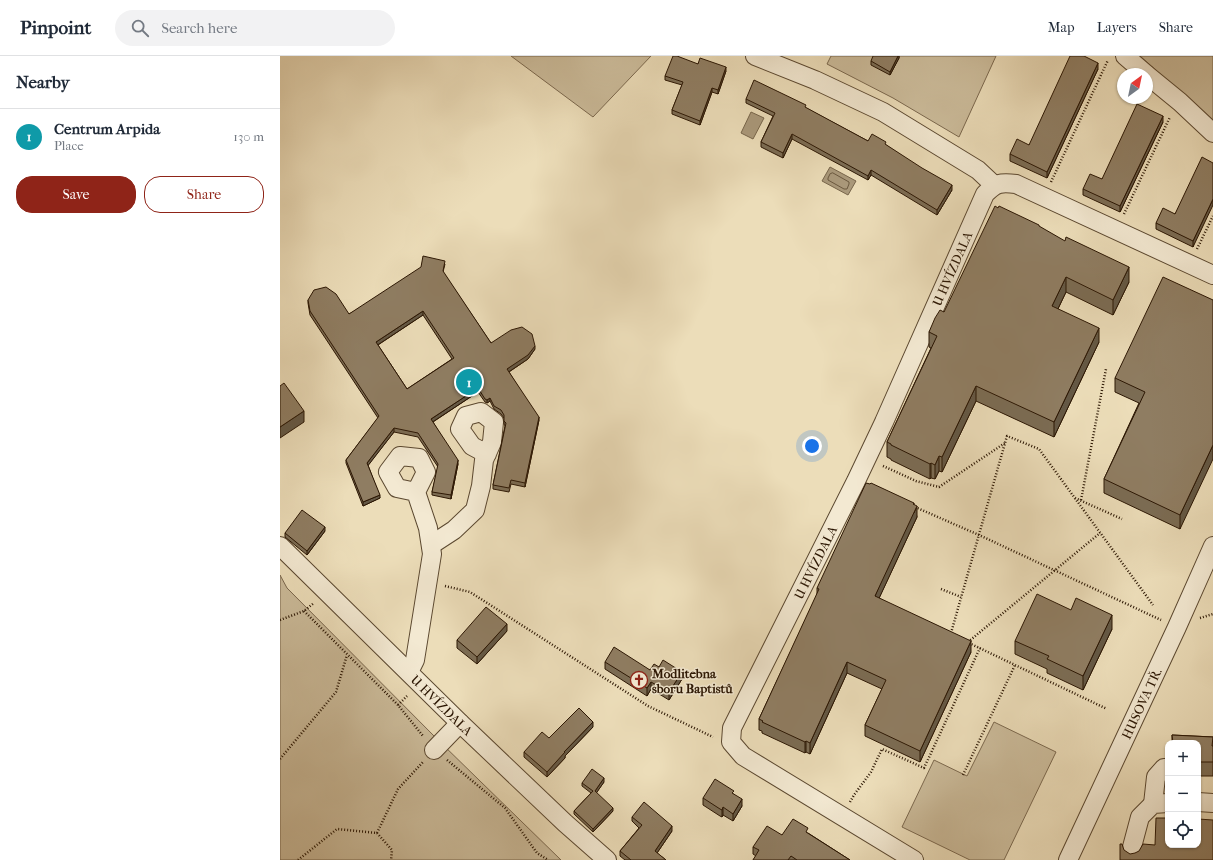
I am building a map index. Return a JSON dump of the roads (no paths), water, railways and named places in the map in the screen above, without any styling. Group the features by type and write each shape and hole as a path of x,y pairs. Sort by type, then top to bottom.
{"street":[{"path":"755,56 815,80 883,112 978,170 994,185 1004,183 1016,184 1213,275"},
{"path":"1124,56 1139,68"},
{"path":"1153,79 1213,133"},
{"name":"U HVÍZDALA","path":"914,860 743,756 731,742 732,728 867,458 979,206 985,194 994,185"},
{"path":"431,545 454,530 475,510 481,486 484,460 487,454 492,442 494,422 481,412 466,416 460,430 472,446 487,454"},
{"path":"409,672 415,660 432,554 428,528 416,492"},
{"name":"U HVÍZDALA","path":"280,546 460,723 560,818 607,860"},
{"name":"HUSOVA TŘ.","path":"1068,860 1177,627 1206,580 1213,546"},
{"path":"434,750 460,723"},
{"path":"1132,848 1154,808 1156,777 1165,768"},
{"path":"1201,802 1213,803"}],"water":[{"path":"751,112 764,118 753,139 741,133"},
{"path":"830,167 856,181 848,195 822,181"}],"place":[{"name":"Centrum Arpida","path":"469,382"},
{"name":"Modlitebna sboru Baptistů","path":"639,680"}]}
